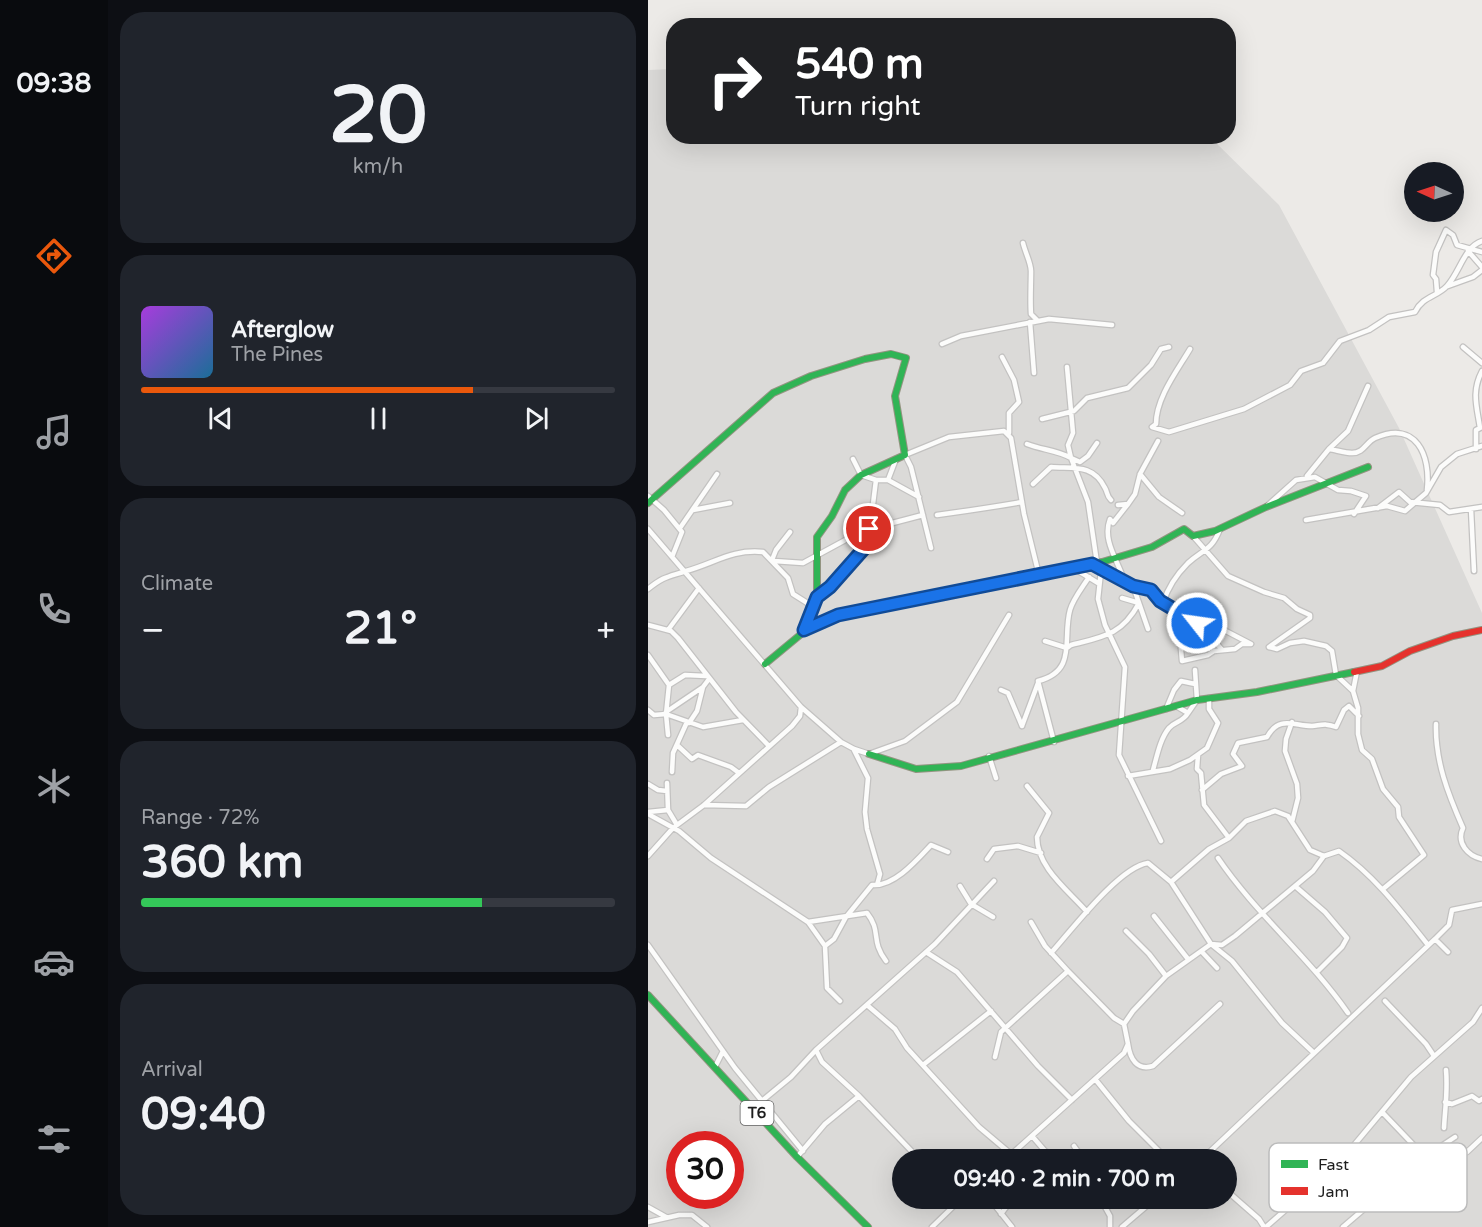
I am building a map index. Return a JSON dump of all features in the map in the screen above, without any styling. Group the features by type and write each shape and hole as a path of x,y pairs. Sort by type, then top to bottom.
{"main road":[{"path":"650,499 773,393 811,376 865,359 891,354 903,356 906,360 897,382 895,396 904,455 861,475 845,490 832,516 818,536 817,597 804,630"},
{"path":"765,664 804,630 838,615 1098,564 1155,546 1184,529 1193,536 1220,528 1266,507 1368,467"},
{"path":"869,754 908,768 925,770 961,765 989,756 1054,742 1197,700 1257,692 1383,666 1406,653 1445,639 1482,630"},
{"name":"T6","path":"649,996 798,1157 868,1227"}],"street":[{"path":"1437,292 1437,279 1433,275 1436,252 1446,230 1453,235 1457,245 1482,252"},
{"path":"1446,288 1470,249 1482,242"},
{"path":"1023,243 1031,271 1029,279 1032,289 1031,314 1038,320"},
{"path":"1190,349 1168,381 1163,400 1156,412 1156,424 1152,427 1169,432 1184,429 1244,409 1290,385 1301,372 1323,363 1340,341 1369,330 1389,317 1415,312 1420,301 1473,277 1482,268 1470,249"},
{"path":"942,344 961,336 1038,320 1067,319 1090,324 1112,325"},
{"path":"1030,322 1034,373"},
{"path":"1042,419 1069,412 1087,399 1128,388 1151,365 1161,349 1168,347"},
{"path":"1463,347 1482,363"},
{"path":"1002,357 1014,380 1019,400 1009,413 1009,433 1038,571"},
{"path":"1067,367 1069,412 1073,433 1068,445 1073,467 1088,502 1098,564 1098,599 1109,636 1125,667 1119,753 1161,841"},
{"path":"1476,449 1476,430 1480,428 1476,417 1475,386 1482,371"},
{"path":"1266,507 1293,482 1307,476 1329,449 1348,431 1368,386"},
{"path":"931,548 911,467 904,455 955,435 1000,430 1009,433"},
{"path":"1329,449 1353,453 1365,449 1373,439 1388,435 1410,435 1418,440 1425,461 1428,477 1426,493"},
{"path":"1124,580 1108,542 1108,523 1110,518 1114,522 1135,494 1140,474 1158,441"},
{"path":"1027,444 1043,450 1057,450 1080,462 1088,456 1097,443"},
{"path":"1306,520 1387,506 1405,512 1426,493 1442,467 1457,454 1482,446"},
{"path":"853,459 861,475 876,480 888,480 919,497"},
{"path":"888,480 896,459"},
{"path":"1033,484 1051,467 1073,467 1087,470 1105,488 1106,495 1111,500"},
{"path":"680,528 717,474"},
{"path":"1140,474 1159,497 1182,513"},
{"path":"1307,476 1317,477 1338,490 1366,496 1354,513"},
{"path":"817,597 830,587 868,544 876,480"},
{"path":"1376,509 1399,492 1414,503 1440,505 1449,512 1482,507"},
{"path":"650,499 682,532 672,557"},
{"path":"937,515 963,510 986,510 1022,502"},
{"path":"693,510 730,503"},
{"path":"1118,505 1128,504"},
{"path":"1471,508 1473,571"},
{"path":"773,560 803,563 869,529 923,514"},
{"path":"1163,603 1168,587 1189,562 1208,550 1220,528"},
{"path":"648,529 801,707 841,742 869,754 905,741 957,702 1009,615"},
{"path":"773,560 776,549 790,532"},
{"path":"1193,536 1208,550 1229,577 1284,598 1297,609 1310,615 1310,618 1269,648 1302,641 1326,646 1334,655 1336,675 1353,691"},
{"path":"648,588 672,573 685,572 721,556 750,551 764,552 788,578 793,594 812,606 812,613"},
{"path":"1098,564 1133,586 1151,590 1163,603 1206,629 1222,650"},
{"path":"1075,569 1098,583"},
{"path":"1038,681 1049,678 1068,655 1066,648 1069,613 1089,578"},
{"path":"1133,586 1148,628"},
{"path":"668,630 699,588"},
{"path":"1122,598 1139,603"},
{"path":"1066,648 1109,636 1133,615 1139,603"},
{"path":"648,625 668,630 678,638 743,720 769,746"},
{"path":"1206,629 1224,630 1251,644 1242,644 1235,649 1222,650 1182,661 1180,638 1206,629"},
{"path":"1045,640 1066,648"},
{"path":"648,655 669,685 666,713 668,735"},
{"path":"1153,770 1163,737 1171,725 1183,721 1197,700 1195,670"},
{"path":"1357,671 1353,691 1359,716 1358,734 1362,750 1372,759 1383,789 1398,807 1399,818 1424,855 1383,889"},
{"path":"669,685 685,675 708,678"},
{"path":"672,772 673,753 688,722 697,711 703,687 708,678"},
{"path":"1000,690 1008,693 1022,726 1038,681"},
{"path":"1038,681 1054,742"},
{"path":"1166,709 1174,690 1181,681 1195,684"},
{"path":"648,720 654,715 666,713 703,687"},
{"path":"1128,776 1153,770 1170,769 1207,748 1218,723 1209,709 1209,698"},
{"path":"1176,706 1188,713"},
{"path":"1202,790 1221,774 1242,766 1233,753 1238,743 1268,737 1272,729 1292,722 1310,726 1327,723 1336,727 1344,710 1349,706 1359,716"},
{"path":"648,856 675,827 704,805 792,726 800,716 801,707"},
{"path":"648,710 654,715"},
{"path":"666,713 705,727 743,720"},
{"path":"1292,722 1285,752 1297,784 1292,825"},
{"path":"1436,724 1435,746 1443,779 1463,828 1462,845 1470,854 1482,859"},
{"path":"704,805 746,806 769,787 841,742"},
{"path":"677,745 692,759 698,755 731,767 740,773"},
{"path":"854,749 868,777 867,829 880,874 877,885"},
{"path":"1198,755 1197,769 1201,773 1204,805 1229,838"},
{"path":"989,756 996,778"},
{"path":"667,783 668,810 675,827"},
{"path":"648,784 658,790 667,791"},
{"path":"1027,786 1049,813 1048,821 1041,826 1037,843 1030,850"},
{"path":"648,813 668,810"},
{"path":"1171,882 1209,849 1229,838 1246,821 1275,811 1288,816 1310,850 1324,856 1339,851 1383,889 1428,945"},
{"path":"648,813 675,827 711,858 808,922 825,946 827,988 840,1001"},
{"path":"1037,843 1059,883 1087,912"},
{"path":"825,946 834,939 846,917 872,885 882,886 913,864 931,845 948,852"},
{"path":"987,859 994,849 1018,846 1041,853"},
{"path":"1220,1004 1153,1066 1148,1068 1136,1064 1130,1057 1124,1024 1166,976 1211,944 1222,945 1295,886 1319,865 1324,856"},
{"path":"1218,858 1238,888 1317,972 1348,1013"},
{"path":"1051,953 1116,882 1142,863 1148,862 1171,882 1211,944 1232,961 1282,1023 1314,1053"},
{"path":"763,1100 926,952 994,881"},
{"path":"960,886 971,904 993,917"},
{"path":"1295,886 1325,912 1347,938 1342,948 1317,972"},
{"path":"1213,1149 1435,939 1449,925 1452,910 1482,904"},
{"path":"808,922 867,913 876,924 876,948 886,961"},
{"path":"1154,916 1188,960"},
{"path":"1031,922 1051,953 1114,1018 1124,1024"},
{"path":"1126,931 1149,954 1166,976"},
{"path":"1435,939 1448,952"},
{"path":"648,945 723,1051 803,1150"},
{"path":"926,952 957,972 1072,1100"},
{"path":"1202,952 1217,968"},
{"path":"995,1057 1001,1032 1068,971"},
{"path":"1385,1001 1426,1044 1434,1056"},
{"path":"867,1005 895,1029 923,1065 979,1127 1005,1149"},
{"path":"1356,1143 1411,1077 1473,1022 1482,1008"},
{"path":"923,1065 991,1011"},
{"path":"1017,1149 1124,1053 1128,1044"},
{"path":"816,1050 822,1062 860,1096 910,1149"},
{"path":"715,1067 723,1051"},
{"path":"1444,1128 1445,1102 1448,1095 1446,1070"},
{"path":"1095,1079 1129,1121 1158,1149"},
{"path":"798,1157 825,1124 860,1096"},
{"path":"1445,1102 1452,1104 1472,1096 1479,1101 1482,1099"},
{"path":"1383,1113 1412,1143"},
{"path":"1032,1136 1043,1149"},
{"path":"1446,1143 1455,1137"},
{"path":"1467,1152 1482,1138"},
{"path":"1237,1200 1265,1227 1282,1212"},
{"path":"648,1207 666,1217"},
{"path":"932,1227 950,1209"},
{"path":"997,1209 1012,1227"},
{"path":"1001,1214 1005,1209"},
{"path":"1107,1209 1110,1216 1110,1227"},
{"path":"1122,1227 1143,1209"},
{"path":"1343,1227 1361,1212"},
{"path":"648,1222 666,1217 692,1215 707,1227"}],"shaded area":[{"path":"666,69 666,144 1217,144 1279,205 1399,428 1482,613 1482,1227 648,1227 648,70"}],"traffic: fast":[{"path":"648,503 773,393 811,376 865,359 891,354 906,358 895,396 905,455 861,475 845,490 832,516 817,537 817,597 812,613 800,635 765,664"},
{"path":"958,591 1102,562 1152,547 1184,529 1193,536 1215,531 1266,507 1368,467"},
{"path":"869,754 916,769 961,766 1197,700 1257,692 1354,672"},
{"path":"648,995 797,1157 868,1227"}],"traffic: jam":[{"path":"804,630 838,615 958,591"},
{"path":"1354,672 1382,666 1410,651 1453,636 1482,630"}],"route":[{"path":"869,529 868,544 830,587 817,597 804,630 838,615 1092,564 1133,586 1151,590 1157,599 1197,623"}]}
